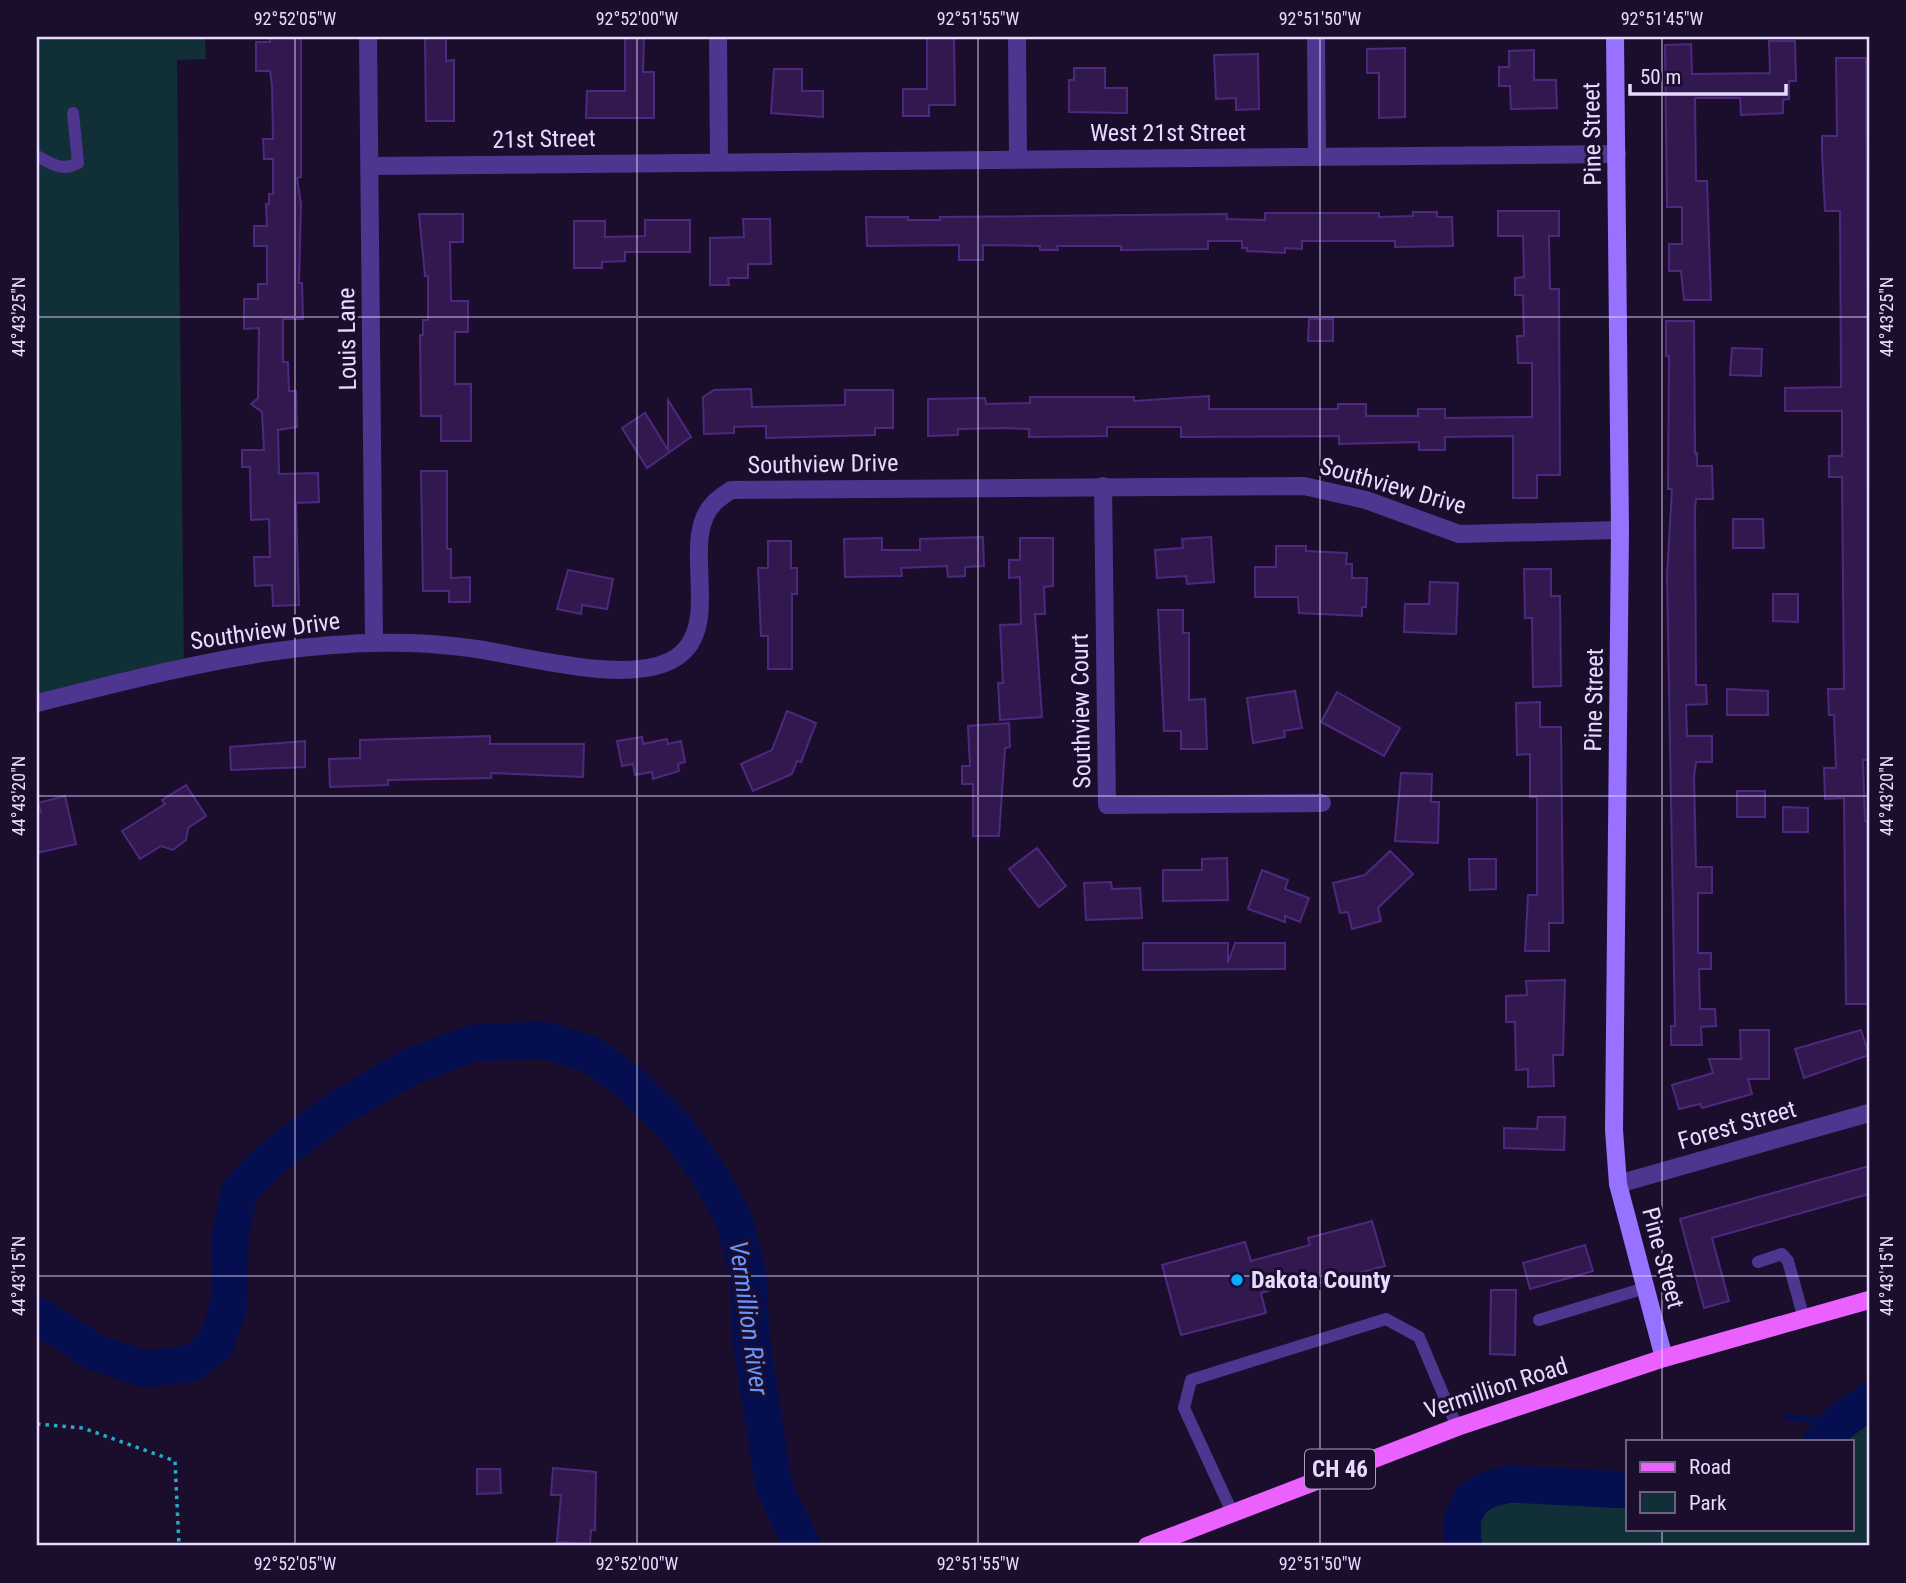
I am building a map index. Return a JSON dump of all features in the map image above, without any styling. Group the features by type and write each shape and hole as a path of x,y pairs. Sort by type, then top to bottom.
{"main road":[{"name":"Vermillion Road","path":"1147,1546 1457,1427 1664,1358 1869,1300"}],"street":[{"name":"Louis Lane","path":"368,37 374,641"},
{"path":"718,37 719,162"},
{"path":"1017,37 1018,159"},
{"path":"1316,37 1317,157"},
{"name":"Pine Street","path":"1615,37 1620,530 1614,1130 1618,1184 1664,1358"},
{"name":"West 21st Street","path":"719,162 1617,154"},
{"name":"21st Street","path":"370,166 719,162"},
{"name":"Southview Court","path":"1103,486 1107,805 1322,803"},
{"name":"Southview Drive","path":"37,703 184,666 279,649 374,641 470,648 587,670 651,667 681,654 697,633 701,527 713,503 731,490 1304,486 1366,500 1459,534 1620,530"},
{"name":"Forest Street","path":"1618,1184 1869,1113"}],"lane":[{"path":"37,156 58,167 69,168 78,163 72,113"},
{"path":"1758,1262 1782,1254 1788,1261 1804,1319"},
{"path":"1539,1320 1646,1288"},
{"path":"1232,1512 1184,1408 1191,1380 1386,1319 1419,1337 1457,1427"}],"path":[{"path":"37,1424 83,1428 175,1461 179,1546"}],"green space":[{"path":"37,37 205,37 206,59 177,60 184,666 37,703"},
{"path":"1869,1401 1869,1546 1463,1546 1462,1518 1473,1498 1489,1489 1510,1484 1626,1490 1626,1530 1854,1530 1854,1440 1823,1440 1839,1423"}],"building":[{"path":"270,37 301,37 301,177 297,178 301,204 299,283 302,283 303,319 283,319 283,362 288,362 289,391 296,391 297,427 278,430 279,474 318,473 319,502 296,503 299,605 273,606 272,585 255,586 254,557 270,557 269,519 251,520 250,467 242,467 242,450 264,450 262,412 251,404 258,398 259,328 244,329 244,299 258,299 258,284 267,284 267,246 254,246 254,226 267,226 266,204 269,204 269,194 273,194 273,159 264,159 263,139 273,139 272,85 270,71 256,71 256,42 270,42"},
{"path":"425,37 446,37 446,61 454,60 454,121 426,121"},
{"path":"625,37 644,37 643,72 654,72 654,118 586,118 587,91 625,91"},
{"path":"927,37 954,37 955,105 929,105 929,116 903,116 903,89 927,89"},
{"path":"1769,41 1795,41 1796,81 1789,81 1789,99 1783,100 1783,113 1741,115 1740,98 1695,98 1696,181 1707,181 1711,300 1684,300 1681,271 1669,271 1669,244 1682,244 1682,207 1667,207 1665,45 1691,44 1692,74 1770,73"},
{"path":"1405,48 1405,117 1379,118 1379,73 1367,73 1367,49"},
{"path":"1534,50 1534,80 1556,80 1557,108 1511,109 1510,86 1499,86 1499,67 1509,67 1509,51"},
{"path":"1258,54 1259,109 1236,110 1236,98 1216,99 1214,55"},
{"path":"1836,58 1866,58 1869,725 1868,760 1863,760 1865,821 1869,821 1869,1004 1846,1004 1844,798 1825,799 1824,768 1836,768 1834,715 1829,715 1828,689 1844,689 1842,477 1829,477 1829,456 1842,456 1842,411 1785,411 1785,388 1841,387 1840,211 1825,211 1822,155 1822,136 1837,136"},
{"path":"1074,68 1105,68 1105,88 1127,88 1127,113 1069,112 1069,80 1074,80"},
{"path":"774,69 802,69 802,91 823,91 823,117 771,113"},
{"path":"1498,211 1559,211 1559,236 1549,236 1550,289 1559,289 1560,475 1537,475 1537,498 1513,498 1513,436 1445,437 1445,450 1419,450 1419,442 1339,444 1339,436 1181,437 1181,427 1107,427 1107,436 1029,437 1029,429 1004,428 958,429 958,435 928,436 928,399 985,398 986,404 1030,403 1030,397 1134,397 1134,401 1209,396 1209,409 1338,409 1338,404 1366,404 1366,416 1418,416 1418,409 1445,409 1445,418 1532,417 1532,363 1518,363 1517,336 1524,336 1523,295 1515,295 1515,278 1524,277 1523,236 1498,236"},
{"path":"1413,212 1437,212 1437,217 1452,217 1453,246 1395,247 1395,241 1302,241 1302,249 1285,248 1285,253 1247,251 1247,248 1242,248 1242,241 1208,241 1208,249 1121,250 1121,246 1057,246 1058,250 1040,250 1040,246 983,245 983,260 959,260 959,245 867,246 866,217 940,220 940,217 1227,214 1227,219 1265,220 1265,213 1379,213 1379,217 1413,216"},
{"path":"419,214 463,214 463,242 450,242 451,301 468,301 468,332 455,332 455,384 471,384 471,441 441,441 441,416 421,416 420,335 423,335 423,320 428,320 428,276 425,276"},
{"path":"743,219 770,219 771,264 748,264 748,278 728,278 729,285 710,285 710,238 744,237"},
{"path":"645,220 690,220 690,252 625,252 625,261 602,262 602,268 574,268 574,221 605,221 605,237 645,236"},
{"path":"1309,319 1333,319 1333,341 1308,341"},
{"path":"1666,321 1694,321 1695,454 1697,453 1697,466 1712,466 1713,499 1696,499 1695,508 1696,685 1706,685 1707,704 1686,705 1687,736 1712,736 1712,762 1696,762 1694,776 1696,867 1712,867 1712,893 1698,893 1698,953 1711,953 1711,969 1699,969 1700,1009 1715,1009 1716,1026 1701,1027 1702,1045 1671,1045 1671,1026 1675,1026 1667,575 1672,489 1668,489 1669,356 1666,356"},
{"path":"1732,348 1762,349 1761,376 1730,375"},
{"path":"751,389 752,407 845,405 845,390 893,390 893,428 875,428 875,435 766,438 766,426 734,427 734,433 704,434 703,397 714,390"},
{"path":"668,400 691,437 647,468 622,428 645,413 668,450"},
{"path":"421,471 447,471 447,549 451,549 451,578 470,577 470,602 449,602 449,591 423,591"},
{"path":"1733,519 1763,519 1764,548 1733,548"},
{"path":"983,537 984,566 965,567 965,576 948,577 947,566 901,568 902,576 845,577 844,539 882,538 882,550 920,550 920,539"},
{"path":"1211,537 1214,582 1187,584 1186,576 1157,578 1155,550 1183,548 1182,539"},
{"path":"1020,538 1053,538 1053,586 1044,587 1045,614 1035,614 1042,717 1000,720 998,683 1003,683 1000,625 1021,624 1020,577 1009,578 1009,560 1020,560"},
{"path":"768,541 791,541 791,568 797,568 797,594 792,594 792,669 768,669 768,636 761,636 758,568 768,568"},
{"path":"1276,546 1306,546 1306,551 1347,553 1346,564 1352,564 1352,578 1367,578 1366,607 1362,607 1362,616 1299,613 1298,597 1255,597 1255,567 1276,567"},
{"path":"1524,569 1551,569 1551,596 1560,596 1561,686 1533,687 1532,618 1525,618"},
{"path":"568,570 613,579 607,609 582,605 581,614 557,609"},
{"path":"1430,582 1458,583 1456,634 1404,632 1405,604 1429,604"},
{"path":"1773,594 1798,594 1798,622 1773,621"},
{"path":"1158,610 1183,610 1183,633 1189,633 1189,700 1205,699 1207,749 1181,749 1181,731 1164,731"},
{"path":"1727,689 1768,691 1768,715 1727,715"},
{"path":"1295,691 1302,728 1284,731 1285,737 1253,743 1247,698"},
{"path":"1337,692 1400,728 1384,756 1321,722"},
{"path":"1540,702 1540,727 1561,727 1563,923 1549,923 1549,951 1525,951 1528,895 1537,895 1537,797 1530,797 1530,754 1517,755 1516,703"},
{"path":"787,711 816,723 801,762 797,761 792,774 753,791 741,764 772,750"},
{"path":"1009,723 1010,747 1005,748 999,836 973,836 973,784 962,784 962,766 970,766 968,726"},
{"path":"490,736 490,744 584,744 583,777 491,773 491,778 388,780 388,785 330,787 329,759 360,758 360,740"},
{"path":"642,737 643,744 667,739 668,744 681,741 685,762 678,764 679,771 653,779 652,772 635,775 633,764 622,766 617,741"},
{"path":"305,741 305,767 231,770 230,747"},
{"path":"1401,773 1432,774 1431,802 1439,802 1438,843 1395,841"},
{"path":"186,785 206,816 188,828 186,840 173,850 161,846 140,859 122,831 165,804 162,800"},
{"path":"1737,791 1765,791 1765,817 1737,817"},
{"path":"65,796 76,844 37,853 37,813 41,812 38,803"},
{"path":"1783,807 1808,808 1808,832 1783,832"},
{"path":"1037,848 1066,886 1039,907 1009,869"},
{"path":"1390,851 1413,874 1378,908 1381,921 1352,929 1348,912 1340,913 1333,883 1365,875"},
{"path":"1227,858 1228,900 1163,901 1163,870 1202,870 1202,859"},
{"path":"1469,859 1496,859 1496,889 1470,890"},
{"path":"1262,870 1288,880 1285,889 1309,898 1300,922 1285,916 1285,922 1248,909"},
{"path":"1111,882 1112,889 1140,888 1142,918 1086,920 1084,883"},
{"path":"1143,943 1228,943 1228,963 1235,943 1285,943 1285,969 1143,970"},
{"path":"1565,980 1563,1055 1553,1055 1554,1086 1528,1087 1528,1069 1516,1070 1515,1022 1506,1022 1506,996 1527,995 1526,981"},
{"path":"1740,1030 1769,1030 1769,1079 1748,1079 1752,1094 1702,1108 1700,1104 1679,1109 1672,1085 1713,1073 1709,1059 1741,1059"},
{"path":"1861,1030 1869,1055 1804,1078 1795,1049"},
{"path":"1538,1117 1565,1117 1564,1150 1504,1148 1504,1128 1537,1129"},
{"path":"1869,1166 1869,1194 1712,1238 1729,1301 1704,1308 1680,1219"},
{"name":"Dakota County","path":"1372,1221 1385,1266 1320,1283 1319,1277 1261,1293 1266,1313 1181,1335 1162,1265 1245,1242 1251,1261 1310,1245 1308,1238"},
{"path":"1585,1245 1593,1271 1530,1289 1523,1263"},
{"path":"1491,1290 1516,1290 1515,1355 1490,1354"},
{"path":"553,1468 596,1472 595,1530 591,1530 590,1544 557,1542 561,1495 551,1495"},
{"path":"477,1469 500,1469 501,1493 477,1494"}],"waterway":[{"name":"Vermillion River","path":"37,1315 96,1353 145,1369 192,1363 216,1344 229,1304 230,1237 239,1192 272,1158 336,1110 410,1067 473,1043 544,1040 590,1054 629,1082 675,1127 710,1176 735,1221 748,1275 751,1339 774,1486 802,1546"},
{"name":"Vermillion River","path":"1823,1440 1839,1423 1869,1401"},
{"path":"1787,1417 1839,1423"},
{"name":"Vermillion River","path":"1463,1546 1462,1518 1473,1498 1489,1489 1510,1484 1626,1490"}],"place":[{"name":"Dakota County","path":"1237,1280"}]}
